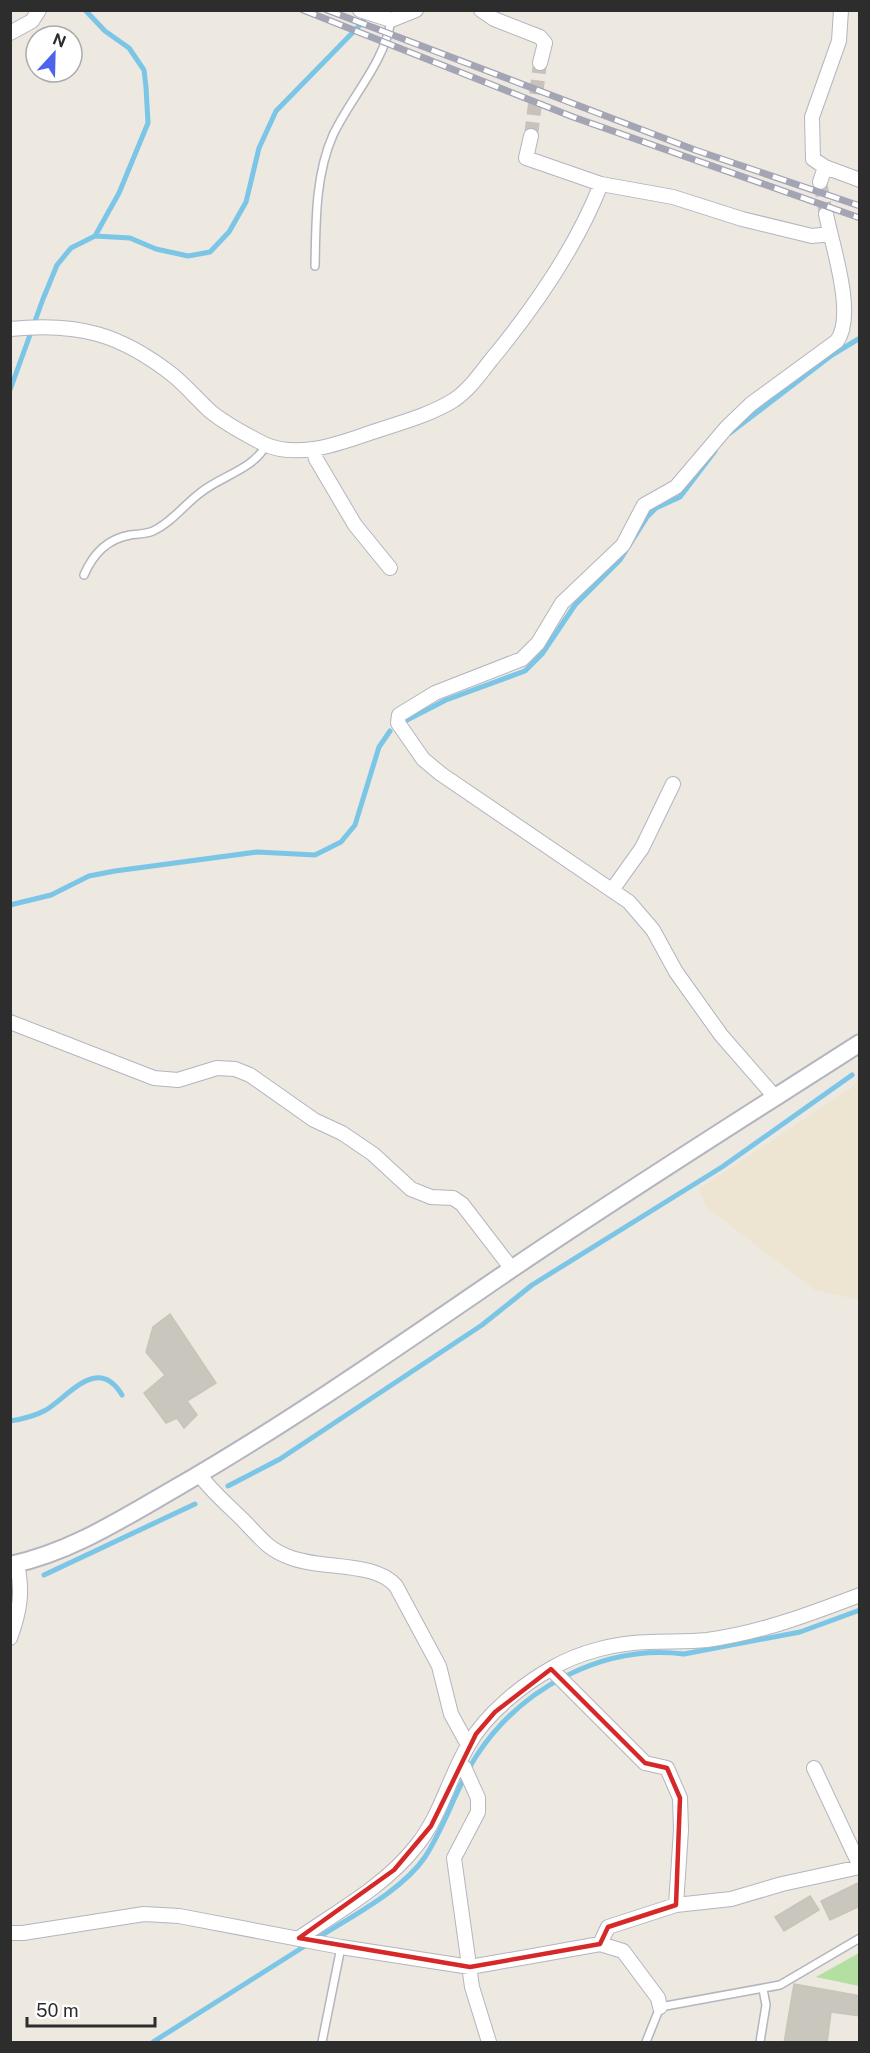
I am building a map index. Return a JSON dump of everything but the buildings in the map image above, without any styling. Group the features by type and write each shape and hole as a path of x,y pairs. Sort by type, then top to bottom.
{"street":[{"path":"10,33 32,21 39,10"},
{"path":"360,10 391,20 409,12"},
{"path":"481,10 494,20 540,37 545,43 540,63"},
{"path":"841,10 839,41 812,117 813,159 825,167 860,180"},
{"path":"531,136 526,158 601,184 673,197 742,219 813,236 830,234"},
{"path":"820,182 825,167"},
{"path":"16,329 44,326 85,329 136,349 176,377 212,412 266,445 288,450 314,450 371,432 455,399 496,354 544,290 601,184"},
{"path":"775,1097 721,1035 676,972 641,914 612,890 441,774 423,759 398,723 399,715 435,693 522,658 538,644 562,603 623,545 644,505 676,487 727,427 751,404 837,341 844,332 845,310 826,214"},
{"path":"314,450 316,459 355,525 390,568"},
{"path":"612,890 642,848 673,784"},
{"path":"10,1022 154,1078 178,1080 217,1068 235,1069 250,1075 314,1120 342,1133 373,1154 411,1189 431,1197 453,1198 462,1204 512,1269"},
{"path":"10,1638 20,1613 22,1595 14,1565 68,1546 109,1526 199,1474 334,1390 512,1269 860,1043"},
{"path":"199,1474 210,1490 266,1546 307,1563 365,1569 388,1576 396,1586 439,1666 451,1714 468,1745"},
{"path":"299,1938 370,1890 394,1870 431,1826 468,1745 495,1712 550,1668 582,1653 603,1649 645,1642 706,1640 752,1631 792,1621 860,1595"},
{"path":"550,1668 645,1763 667,1768 680,1798 681,1830 676,1905"},
{"path":"459,1765 464,1767 478,1798 478,1812 454,1858 472,1987 489,2043"},
{"path":"600,1944 608,1927 676,1905 731,1899 782,1884 860,1867 814,1768"},
{"path":"10,1933 23,1933 144,1914 179,1916 341,1947 470,1967 600,1944 623,1951 658,1998 660,2007"}],"lane":[{"path":"315,266 317,202 323,161 334,134 373,66 391,20"},
{"path":"84,575 91,559 104,545 118,537 151,532 165,524 200,492 260,457 266,445"},
{"path":"646,2043 660,2007 780,1985 860,1938"},
{"path":"322,2043 341,1947"},
{"path":"760,2043 766,2005 763,1989"}],"highlighted area":[{"path":"551,1669 645,1763 667,1768 680,1798 676,1905 608,1927 600,1944 470,1967 299,1938 394,1870 431,1826 476,1734 495,1712"}],"shaded area":[{"path":"859,1079 859,1300 815,1290 706,1207 699,1189 850,1089"}],"green space":[{"path":"859,1953 859,1986 816,1977"}],"waterway":[{"path":"85,10 105,31 129,48 144,70 148,123 119,193 95,236"},
{"path":"10,390 57,265 71,248 95,236 130,238 156,249 188,256 210,252 229,232 246,202 259,148 276,111 363,22 366,12"},
{"path":"730,433 832,355 860,338"},
{"path":"407,720 446,700 525,671 542,654 575,605 620,560 647,517 656,508 680,497 715,451"},
{"path":"10,905 51,895 89,876 115,871 257,852 315,855 341,842 355,825 379,747 390,731"},
{"path":"228,1486 280,1459 482,1325 532,1285 722,1167 852,1075"},
{"path":"10,1421 46,1410 74,1388 94,1378 103,1378 113,1384 122,1395"},
{"path":"44,1575 195,1504"},
{"path":"316,1939 375,1903 415,1869 432,1845 477,1755 495,1731 540,1691 595,1664 624,1656 654,1653 684,1654 800,1632 860,1610"},
{"path":"153,2042 308,1944"}],"tunnel":[{"path":"531,136 540,63"},
{"path":"820,182 826,214"}],"railway":[{"path":"303,10 573,117 860,218"},
{"path":"327,10 695,150 860,206"}]}
